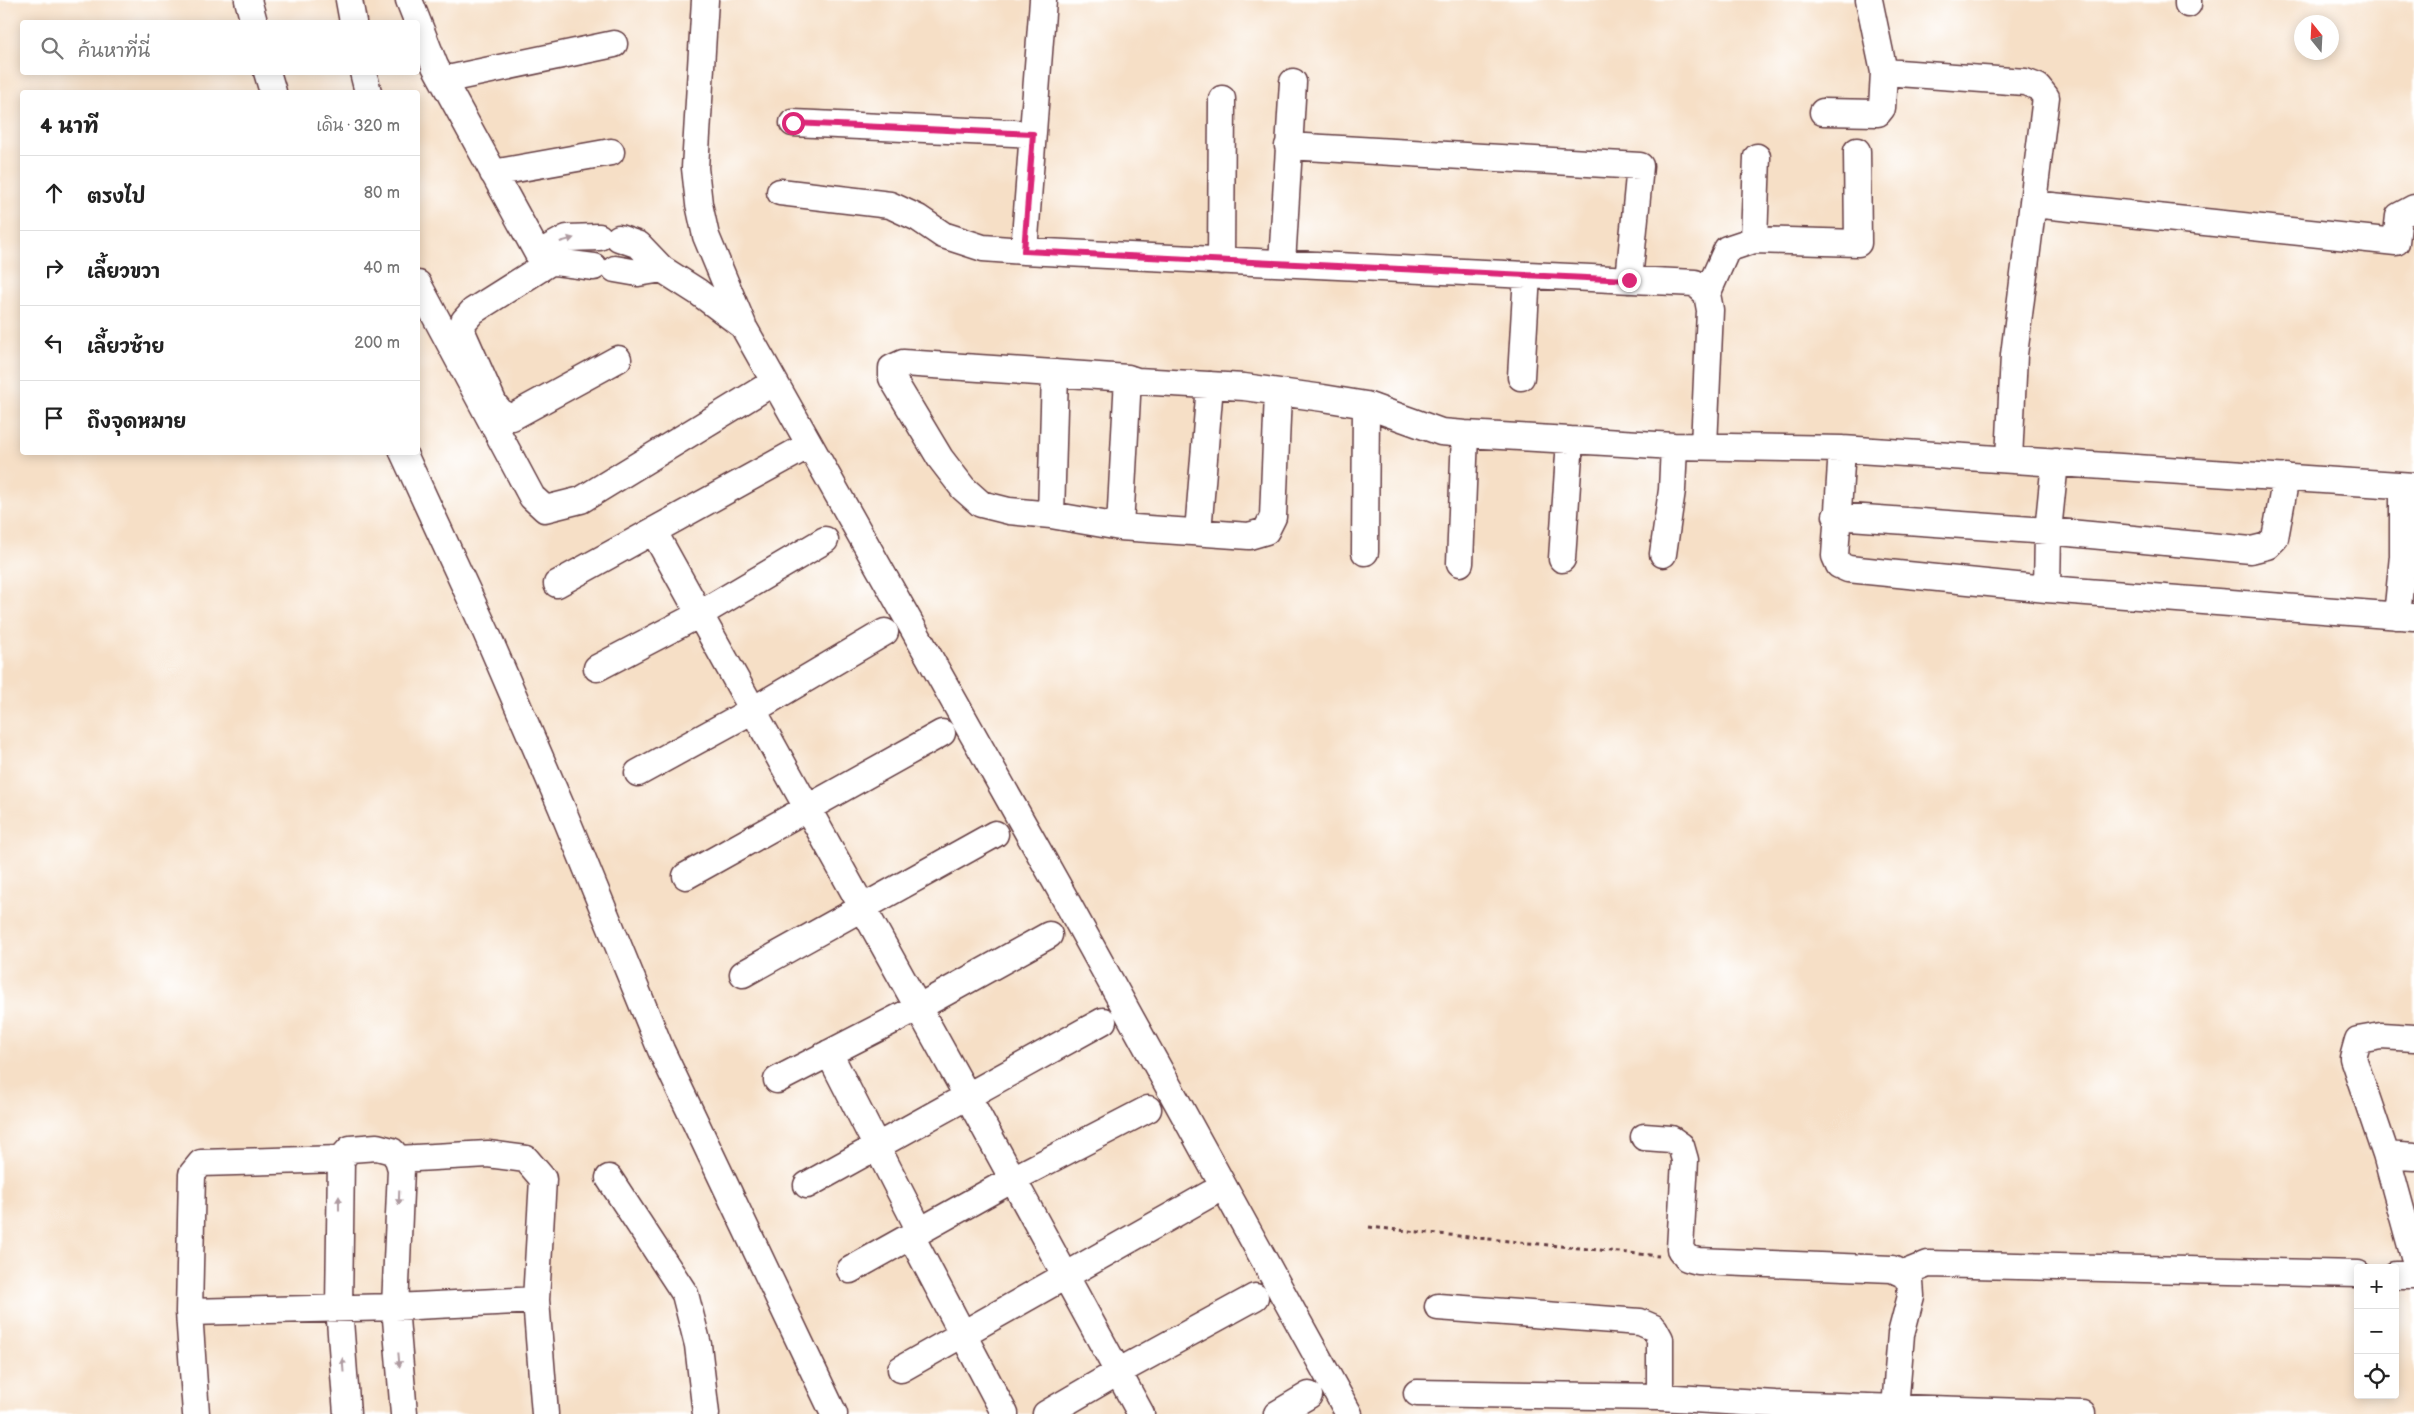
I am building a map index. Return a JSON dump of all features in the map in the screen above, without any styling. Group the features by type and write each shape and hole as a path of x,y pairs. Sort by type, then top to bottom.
{"street":[{"path":"248,0 253,20"},
{"path":"349,0 353,20"},
{"path":"409,0 417,20"},
{"path":"706,0 695,168 699,204 706,236 743,326 1062,894 1349,1414"},
{"path":"1024,251 1043,0"},
{"path":"1823,112 1878,112 1882,108 1884,72 1869,0"},
{"path":"420,28 435,66 493,173 545,258 638,273 662,269"},
{"path":"443,80 614,44"},
{"path":"1884,72 2025,82 2038,86 2046,97 2014,355 2009,459"},
{"path":"268,75 272,90"},
{"path":"365,75 368,90"},
{"path":"1282,263 1293,82"},
{"path":"1221,261 1222,99"},
{"path":"793,123 1033,134"},
{"path":"1288,146 1640,166 1629,280"},
{"path":"1704,446 1710,310 1707,294 1727,249 1754,240 1858,243 1857,151"},
{"path":"493,173 610,152"},
{"path":"1754,240 1757,157"},
{"path":"780,192 890,205 918,218 942,235 983,248 1694,283 1707,294"},
{"path":"2033,204 2396,242 2399,216 2414,208"},
{"path":"618,359 512,417 503,415 494,404 462,332 464,321 473,311 545,258 567,238 609,238 639,245 662,269 698,292 743,326"},
{"path":"1521,377 1527,275"},
{"path":"420,288 532,497 545,509 581,500 774,382"},
{"path":"1278,393 1273,517 1266,530 1249,536 1120,527 1051,515 1009,511 981,504 963,488 940,458 892,378 892,368 903,363 1128,378 1138,382 1244,387 1366,405 1441,432 1465,434 1674,446 1842,448 2409,486 2405,616 2047,589 1848,569 1839,565 1835,556 1836,516 1842,448"},
{"path":"1051,515 1055,373"},
{"path":"1120,527 1128,378"},
{"path":"1198,532 1210,385"},
{"path":"1365,552 1366,405"},
{"path":"1460,563 1465,434"},
{"path":"1562,559 1570,440"},
{"path":"557,584 809,445"},
{"path":"1664,554 1672,490 1674,446"},
{"path":"404,455 486,632 561,806 661,1050 834,1414"},
{"path":"2047,589 2048,531 2055,462"},
{"path":"1836,516 2048,531 2251,550 2267,546 2275,538 2286,477"},
{"path":"654,532 1141,1414"},
{"path":"597,668 700,614 825,540"},
{"path":"638,772 753,710 885,632"},
{"path":"686,876 942,733"},
{"path":"743,974 995,834"},
{"path":"778,1080 918,1008 1049,935"},
{"path":"807,1185 1103,1021"},
{"path":"2414,1038 2381,1036 2358,1040 2353,1058 2386,1155 2414,1257"},
{"path":"829,1053 876,1148 962,1335 1005,1414"},
{"path":"850,1270 1013,1180 1148,1110"},
{"path":"1644,1137 1671,1139 1681,1146 1684,1160 1680,1250 1687,1258 1698,1261 1892,1270 1903,1274 1910,1282 1911,1296 1900,1334 1895,1408"},
{"path":"196,1414 189,1312 190,1189 192,1174 201,1162 341,1158 350,1150 377,1147 392,1151 398,1160 401,1170 395,1307 404,1414"},
{"path":"398,1160 488,1154 526,1158 543,1179 536,1300 545,1414"},
{"path":"2386,1155 2414,1157"},
{"path":"341,1158 339,1307 347,1414"},
{"path":"609,1178 685,1294 698,1345 706,1414"},
{"path":"900,1369 1210,1194"},
{"path":"1903,1274 1928,1264 2354,1274"},
{"path":"2399,1275 2414,1275"},
{"path":"1046,1414 1255,1297"},
{"path":"189,1312 395,1307 536,1300"},
{"path":"1438,1307 1640,1322 1654,1328 1660,1339 1660,1397"},
{"path":"1277,1414 1309,1394"},
{"path":"1423,1404 1660,1397 1952,1412 2082,1414"}],"path":[{"path":"1369,1227 1687,1258"}],"route":[{"path":"793,123 1033,134 1024,251 1629,280"}]}
